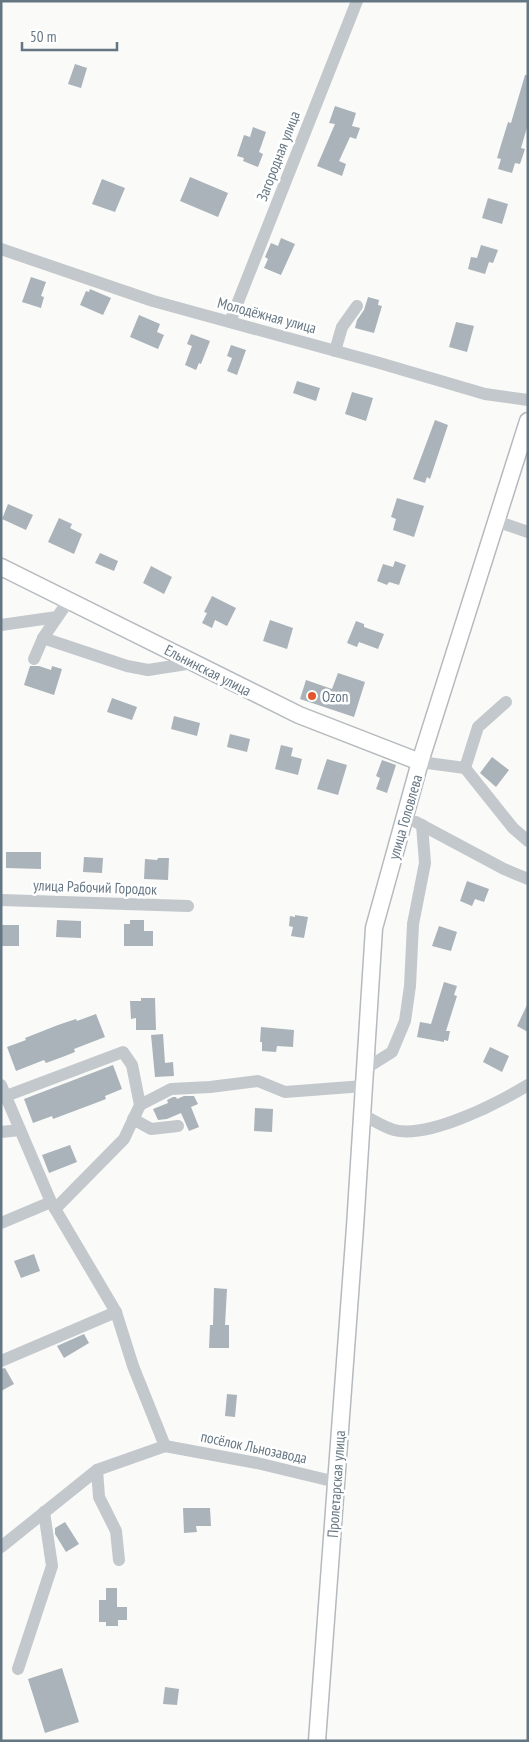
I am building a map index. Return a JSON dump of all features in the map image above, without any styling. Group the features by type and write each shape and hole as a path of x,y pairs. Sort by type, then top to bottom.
{"main road":[{"name":"улица Головлева","path":"355,1227 374,928 420,762 528,420"},
{"name":"Ельнинская улица","path":"1,567 299,715 420,762"},
{"name":"Пролетарская улица","path":"317,1741 355,1227"}],"street":[{"name":"Загородная улица","path":"230,322 357,1"},
{"name":"Молодёжная улица","path":"1,249 153,301 485,394 528,400"},
{"path":"335,351 342,327 357,306"},
{"path":"496,521 528,532"},
{"path":"34,659 43,638 69,600"},
{"path":"1,625 57,617"},
{"path":"43,638 128,666 148,670 193,663"},
{"path":"465,768 478,727 506,702"},
{"path":"420,762 465,768 513,828 528,841"},
{"path":"405,816 504,869 528,878"},
{"path":"365,1069 392,1052 404,1021 410,986 413,924 425,863 422,825"},
{"name":"улица Рабочий Городок","path":"1,900 188,906"},
{"path":"140,1105 132,1065 123,1052 4,1090 53,1205 116,1312 133,1366 165,1446"},
{"path":"1,1223 53,1205 124,1139 140,1105 171,1089 210,1087 258,1081 286,1092 364,1086"},
{"path":"362,1115 394,1130 422,1130 462,1119 528,1085"},
{"path":"133,1119 151,1129 178,1126"},
{"path":"1,1132 20,1130"},
{"path":"1,1361 116,1312"},
{"name":"посёлок Льнозавода","path":"1,1547 97,1470 165,1446 257,1463 336,1482"},
{"path":"97,1470 99,1497 116,1531 118,1560"},
{"path":"18,1669 52,1566 44,1512"}],"building":[{"path":"75,64 87,68 81,88 68,84"},
{"path":"525,75 528,75 528,124 521,148 525,149 520,164 515,163 512,173 498,169 501,159 497,158 508,122 511,123"},
{"path":"335,106 356,113 352,126 360,128 356,139 350,137 339,161 346,164 342,176 317,166 335,124 329,123"},
{"path":"253,127 266,132 259,152 263,154 258,167 243,161 244,158 237,156 244,135 250,137"},
{"path":"190,177 228,193 218,217 180,201"},
{"path":"102,179 125,188 115,212 92,204"},
{"path":"488,198 508,204 502,224 482,218"},
{"path":"281,238 295,244 281,275 264,268 268,259 265,257 271,243 278,246"},
{"path":"481,245 498,250 493,263 489,262 485,274 468,269 471,257 477,258"},
{"path":"31,277 46,282 41,296 44,297 41,308 22,302"},
{"path":"90,289 111,298 103,315 80,305 86,291 89,292"},
{"path":"368,297 379,300 378,305 382,306 374,333 355,328"},
{"path":"139,315 160,324 157,332 164,335 158,349 130,337"},
{"path":"456,322 474,326 467,352 449,347"},
{"path":"191,334 210,341 201,364 199,363 196,370 185,365 192,346 187,344"},
{"path":"231,345 246,350 237,375 227,371 232,358 227,356"},
{"path":"297,381 320,388 316,401 293,393"},
{"path":"352,392 373,398 366,421 345,414"},
{"path":"435,420 448,425 430,479 427,477 425,483 413,479"},
{"path":"397,498 424,506 414,537 393,530 396,519 391,517"},
{"path":"8,504 33,515 26,530 2,519"},
{"path":"59,518 72,524 70,528 82,534 74,554 48,542"},
{"path":"100,553 118,561 114,571 95,563"},
{"path":"395,561 406,565 399,585 389,582 387,585 377,581 383,564 393,567"},
{"path":"151,566 172,577 164,594 143,583"},
{"path":"212,596 236,608 227,626 215,620 212,628 202,623 207,613 204,612"},
{"path":"270,620 293,628 287,649 263,641"},
{"path":"356,621 364,624 364,627 384,634 378,649 359,642 357,647 347,643"},
{"path":"30,666 39,666 51,670 52,666 62,669 54,695 24,685"},
{"path":"338,673 365,682 354,717 300,699 306,680 332,689"},
{"path":"112,698 137,707 132,720 107,712"},
{"path":"174,716 200,723 197,736 171,729"},
{"path":"230,734 250,739 247,752 227,747"},
{"path":"281,745 293,748 291,756 302,759 298,775 275,769"},
{"path":"492,757 509,770 496,787 480,773"},
{"path":"327,759 347,765 338,795 317,789"},
{"path":"382,760 396,765 387,793 376,789 380,778 376,776"},
{"path":"6,852 41,852 41,869 6,868"},
{"path":"84,857 103,858 102,873 83,872"},
{"path":"158,858 169,858 168,880 144,879 145,859 157,860"},
{"path":"467,881 489,889 484,902 475,899 472,906 460,901"},
{"path":"295,915 308,917 304,938 291,936 293,927 289,926 290,916 295,917"},
{"path":"57,920 81,921 81,938 56,937"},
{"path":"130,920 144,920 144,931 153,931 153,946 124,946 124,924 130,924"},
{"path":"2,925 19,925 19,946 2,946"},
{"path":"439,926 457,932 451,951 432,946"},
{"path":"444,982 457,986 454,995 457,996 446,1031 450,1031 448,1041 444,1040 444,1042 417,1037 420,1022 431,1024"},
{"path":"141,998 155,998 156,1030 136,1030 136,1018 131,1019 130,1001 141,1001"},
{"path":"528,1003 528,1032 517,1026"},
{"path":"96,1014 105,1037 74,1049 75,1052 65,1056 46,1063 44,1060 16,1071 7,1047 58,1025"},
{"path":"261,1027 294,1030 293,1047 277,1046 276,1052 262,1051 262,1042 260,1042"},
{"path":"163,1034 165,1063 173,1062 174,1076 155,1077 151,1035"},
{"path":"490,1047 509,1056 502,1072 483,1062"},
{"path":"113,1065 122,1089 105,1096 106,1099 93,1104 53,1119 52,1116 33,1123 24,1099"},
{"path":"184,1096 194,1096 198,1104 191,1107 199,1127 189,1131 181,1113 167,1119 158,1120 153,1109 168,1103 167,1100 173,1097 177,1099"},
{"path":"255,1108 273,1109 272,1132 254,1131"},
{"path":"70,1145 77,1162 49,1173 42,1155"},
{"path":"34,1254 40,1271 21,1278 14,1261"},
{"path":"214,1288 227,1289 225,1325 229,1325 229,1348 209,1348 210,1325 213,1325"},
{"path":"84,1334 89,1343 64,1358 57,1346"},
{"path":"5,1368 14,1384 1,1391 1,1369"},
{"path":"227,1394 237,1395 235,1417 225,1416"},
{"path":"183,1508 210,1508 211,1526 196,1526 197,1532 184,1533"},
{"path":"65,1522 79,1544 66,1552 55,1534 55,1528"},
{"path":"106,1588 117,1588 117,1607 127,1607 127,1620 118,1620 118,1626 106,1626 106,1622 99,1622 99,1600 106,1600"},
{"path":"62,1668 79,1722 45,1733 28,1679"},
{"path":"165,1687 179,1689 177,1705 163,1704"}],"place":[{"name":"Ozon","path":"312,696"}]}
